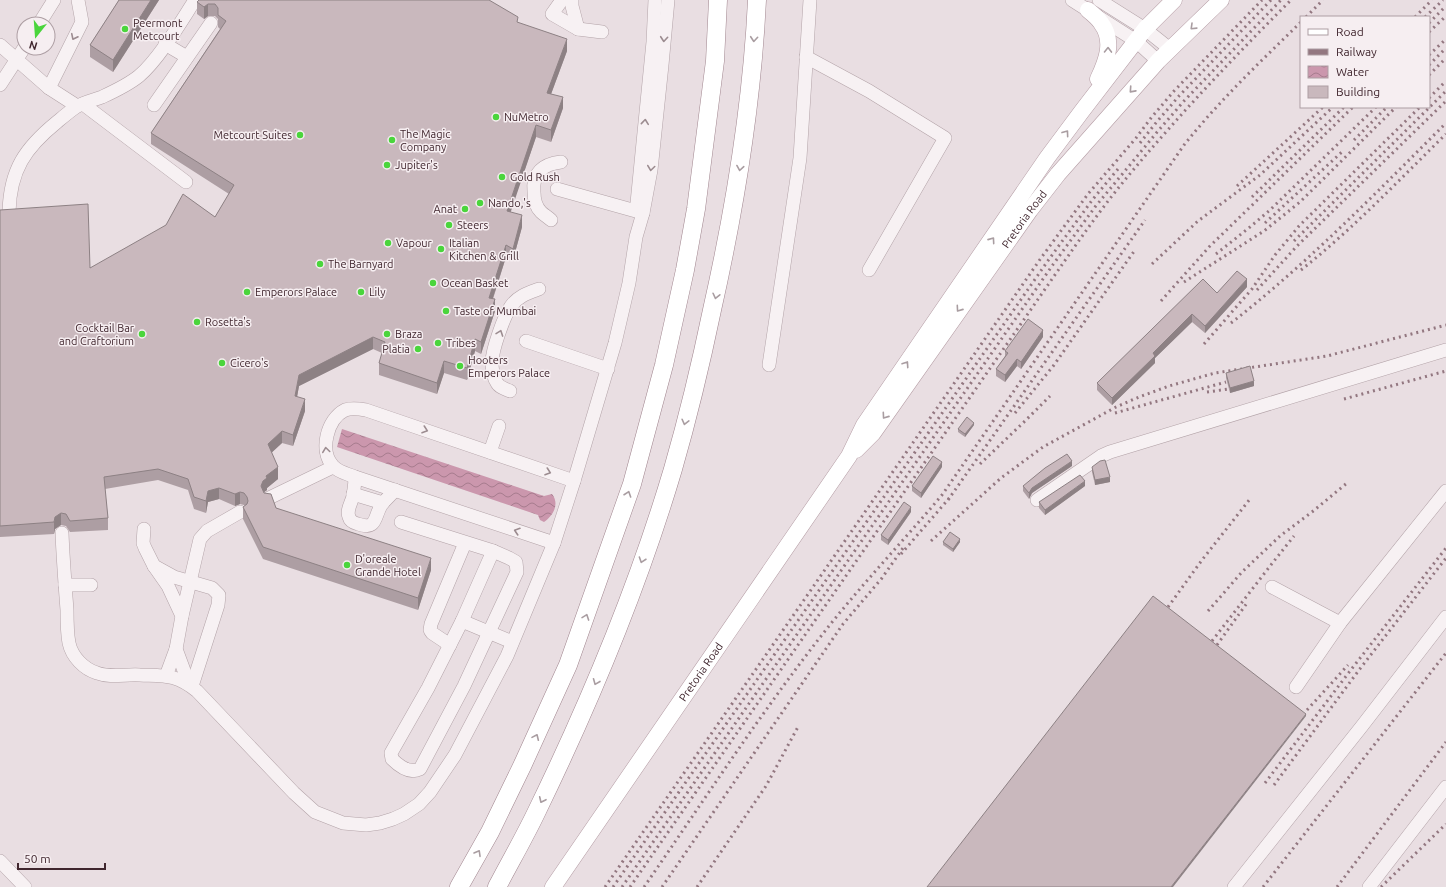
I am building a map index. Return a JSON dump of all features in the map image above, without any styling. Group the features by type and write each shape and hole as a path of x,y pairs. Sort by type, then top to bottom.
{"highway":[{"path":"459,887 490,832 568,665 632,484 664,365 685,270 696,209 715,61 718,0"},
{"path":"496,887 536,814 588,700 642,562 673,469 704,347 727,245 746,128 757,0"}],"main road":[{"name":"Pretoria Road","path":"553,887 849,456 864,425 1047,158 1140,35 1174,0"},
{"name":"Pretoria Road","path":"849,456 873,433 1039,198 1058,174 1158,61 1221,0"},
{"path":"1082,111 1106,63 1108,52 1107,34 1094,5"}],"street":[{"path":"44,16 54,0"},
{"path":"49,88 82,22 78,0"},
{"path":"8,212 10,187 20,164 31,146 42,134 80,105 109,94 135,79 153,61 166,44 195,0"},
{"path":"562,0 552,14 578,29 602,32"},
{"path":"572,0 572,6 578,29"},
{"path":"640,213 655,0"},
{"path":"62,533 69,644 77,660 90,671 105,675 128,674 166,676 181,680 190,685 309,807 315,812 332,820 348,824 366,825 380,823 404,814 419,804 430,792 455,755 507,656 554,543 574,481 608,369 628,283 640,213 651,170 668,0"},
{"path":"769,365 800,158 810,0"},
{"path":"1072,0 1094,5 1140,35 1170,49"},
{"path":"154,105 211,23"},
{"path":"1140,35 1158,61"},
{"path":"0,44 49,88 80,105 186,182"},
{"path":"166,44 187,58"},
{"path":"0,85 19,56"},
{"path":"806,57 869,91 944,138 869,270"},
{"path":"551,220 540,212 534,200 533,184 536,175 545,167 552,163 561,162"},
{"path":"557,189 640,213"},
{"path":"510,391 497,383 494,374 492,362 496,343 506,315 511,306 524,294 539,289"},
{"path":"526,341 608,369"},
{"path":"1037,500 1101,456 1110,452 1446,350"},
{"path":"554,543 355,477 333,467 325,450 328,433 334,420 344,411 349,409 366,410 574,481"},
{"path":"490,452 499,426"},
{"path":"269,498 333,467"},
{"path":"355,477 354,494 348,510 349,517 358,525 368,526 373,523 382,503 395,490"},
{"path":"1296,687 1340,623 1446,491"},
{"path":"354,494 382,503"},
{"path":"166,676 176,649 198,542 208,531 240,512"},
{"path":"401,522 493,551 516,562 517,572 464,686 420,769 415,772 411,771 397,764 392,759 391,753 428,688 462,621 493,551"},
{"path":"144,528 143,543 154,566 168,586 182,616"},
{"path":"450,644 432,633 430,630 431,624 465,543"},
{"path":"154,566 174,577 212,588 219,595 219,600 190,685"},
{"path":"65,585 91,584"},
{"path":"1272,587 1340,623"},
{"path":"1234,887 1362,726 1446,617"},
{"path":"462,621 512,642"},
{"path":"176,649 190,685"},
{"path":"1369,887 1446,787"},
{"path":"0,861 25,887"}],"water":[{"path":"342,429 544,496 552,494 555,502 553,513 544,522 540,520 538,515 337,447"}],"building":[{"name":"Peermont Metcourt","path":"119,0 151,0 113,60 90,45"},
{"name":"Emperors Palace","path":"199,0 489,0 518,17 517,22 567,39 547,93 563,97 551,130 536,125 507,211 522,215 513,249 506,245 489,298 495,299 481,342 475,339 467,368 444,361 437,383 379,363 385,342 373,337 299,375 295,396 305,399 293,435 282,431 268,444 278,467 266,476 267,478 263,481 261,486 264,493 271,494 276,508 431,558 418,598 263,547 243,507 248,501 244,493 240,492 235,494 219,488 208,491 206,501 194,497 188,479 158,469 104,477 108,518 70,521 66,514 61,513 55,517 54,522 0,526 0,210 88,204 90,268 166,225 183,194 215,217 234,185 151,133 226,21 218,15 218,8 215,4 208,4 204,7 197,2"},
{"path":"1237,271 1247,279 1205,326 1192,314 1153,353 1155,356 1112,398 1097,383 1203,279 1217,293"},
{"path":"1028,319 1043,330 1021,362 1017,359 1005,375 996,369 1008,353 1005,351"},
{"path":"1250,366 1254,381 1230,388 1226,373"},
{"path":"967,417 974,423 965,434 958,429"},
{"path":"1067,454 1072,461 1032,488 1029,493 1023,486 1045,468"},
{"path":"933,456 942,462 921,493 912,486"},
{"path":"1105,460 1110,477 1095,480 1092,467 1100,461"},
{"path":"1080,475 1085,481 1045,510 1039,502"},
{"path":"904,502 911,507 888,540 881,535"},
{"path":"950,532 960,539 953,549 943,542"},
{"path":"1153,596 1306,714 1171,887 927,887"}],"railway":[{"path":"605,887 1041,258 1088,194 1174,91 1262,0"},
{"path":"1140,143 1179,96 1271,0"},
{"path":"622,887 1052,266 1095,207 1184,101 1281,0"},
{"path":"630,887 1099,213 1124,181 1184,111 1291,0"},
{"path":"1307,16 1323,0"},
{"path":"1416,16 1432,0"},
{"path":"1426,16 1443,0"},
{"path":"1430,22 1446,6"},
{"path":"1430,31 1446,16"},
{"path":"644,887 781,689 805,657 829,626 942,495 1184,145 1226,97 1300,23"},
{"path":"1430,54 1446,39"},
{"path":"1430,64 1446,48"},
{"path":"1430,74 1446,58"},
{"path":"1430,97 1446,81"},
{"path":"1430,107 1446,91"},
{"path":"1257,290 1297,246 1446,101"},
{"path":"1237,186 1322,108"},
{"path":"1152,264 1198,221 1260,175 1332,108"},
{"path":"1252,197 1343,108"},
{"path":"1161,301 1209,247 1352,108"},
{"path":"1216,254 1270,210 1375,108"},
{"path":"1354,140 1386,108"},
{"path":"1184,282 1264,231 1300,202 1395,108"},
{"path":"1204,344 1252,289 1275,255 1299,226 1419,108"},
{"path":"1294,241 1429,108"},
{"path":"1231,323 1315,252 1446,123"},
{"path":"1301,270 1339,238 1446,134"},
{"path":"1265,223 1344,150"},
{"path":"613,887 1047,262 1093,199 1118,169"},
{"path":"948,500 1145,220"},
{"path":"1015,413 1054,365 1135,250"},
{"path":"931,541 1001,478 1043,447 1116,407 1139,397 1169,386 1215,373 1327,356 1446,325"},
{"path":"1344,399 1446,371"},
{"path":"1115,413 1226,382"},
{"path":"1207,392 1229,389"},
{"path":"980,464 1050,396"},
{"path":"1208,611 1242,572 1280,536 1347,483"},
{"path":"901,554 952,495"},
{"path":"1168,607 1202,560 1250,499"},
{"path":"1212,641 1294,536"},
{"path":"662,887 843,624 882,578 903,548"},
{"path":"1265,783 1446,548"},
{"path":"1274,785 1359,670 1446,558"},
{"path":"1217,645 1247,603"},
{"path":"1263,887 1446,653"},
{"path":"1307,710 1348,665"},
{"path":"697,887 766,786 799,725"},
{"path":"1337,887 1446,742"},
{"path":"1381,887 1446,824"}],"place":[{"name":"Peermont Metcourt","path":"125,29"},
{"name":"NuMetro","path":"496,117"},
{"name":"Metcourt Suites","path":"300,135"},
{"name":"The Magic Company","path":"392,140"},
{"name":"Jupiter's","path":"387,165"},
{"name":"Gold Rush","path":"502,177"},
{"name":"Nando,'s","path":"480,203"},
{"name":"Anat","path":"465,209"},
{"name":"Steers","path":"449,225"},
{"name":"Vapour","path":"388,243"},
{"name":"Italian Kitchen & Grill","path":"441,249"},
{"name":"The Barnyard","path":"320,264"},
{"name":"Ocean Basket","path":"433,283"},
{"name":"Emperors Palace","path":"247,292"},
{"name":"Lily","path":"361,292"},
{"name":"Taste of Mumbai","path":"446,311"},
{"name":"Rosetta's","path":"197,322"},
{"name":"Cocktail Bar and Craftorium","path":"142,334"},
{"name":"Braza","path":"387,334"},
{"name":"Tribes","path":"438,343"},
{"name":"Platia","path":"418,349"},
{"name":"Cicero's","path":"222,363"},
{"name":"Hooters Emperors Palace","path":"460,366"},
{"name":"D'oreale Grande Hotel","path":"347,565"}]}
